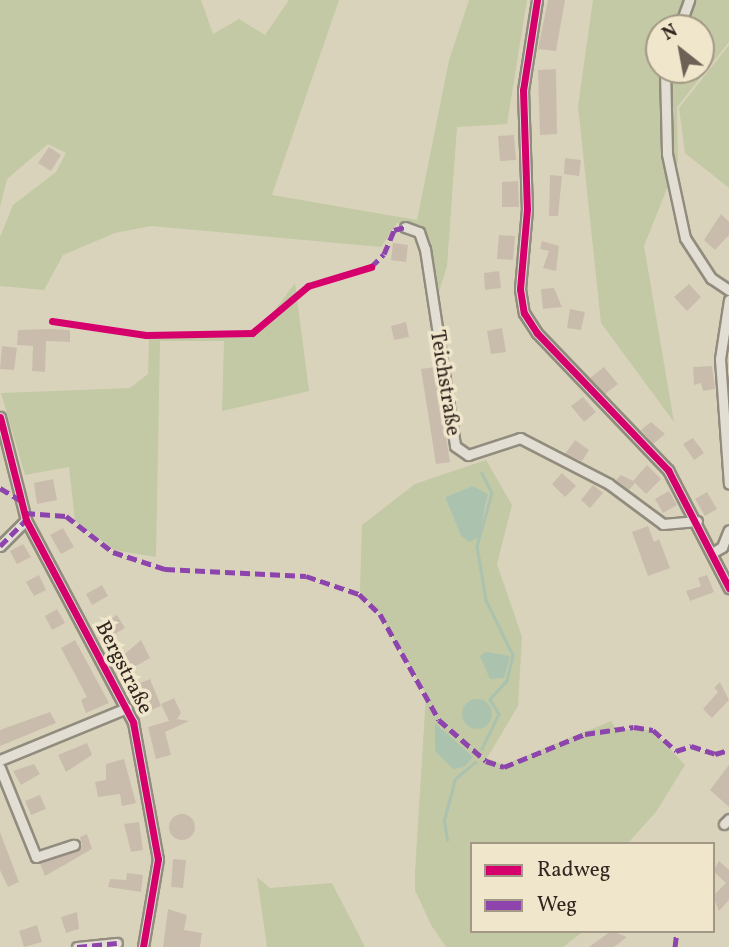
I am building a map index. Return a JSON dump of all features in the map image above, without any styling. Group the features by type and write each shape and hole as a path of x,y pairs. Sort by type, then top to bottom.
{"street":[{"path":"537,0 523,90 527,209 520,289 524,313 537,333 668,470 697,521 729,588"},
{"path":"665,84 667,154 685,238 711,278 729,290"},
{"name":"Teichstraße","path":"405,227 415,228 425,249 455,446 468,455 520,438 609,484 663,524 697,521"},
{"path":"729,300 720,359 729,484"},
{"name":"Bergstraße","path":"0,417 26,520 127,708 157,836 158,883 143,947"},
{"path":"0,546 26,520"},
{"path":"712,553 722,547 729,530"},
{"path":"0,760 127,708"},
{"path":"0,768 36,857 74,845"},
{"path":"77,947 117,943"}],"shaded area":[{"path":"0,0 201,0 213,34 239,19 265,35 289,0 339,0 272,195 417,220 449,60 469,0 527,0 507,124 457,127 447,266 437,298 431,242 421,225 397,223 381,247 151,226 115,233 63,255 44,290 0,286 0,237 13,205 56,172 66,153 48,144 7,179 0,207"},
{"path":"593,0 729,0 729,42 715,60 715,14 645,14 645,84 695,84 677,107 678,161 644,246 674,422 601,323 578,106"},
{"path":"729,45 729,188 685,153 679,108 698,84 715,84 715,63"},
{"path":"295,283 309,391 222,411 224,341 160,341 156,557 114,550 75,521 69,467 25,475 1,393 130,388 148,374 149,333 250,331 269,318"},
{"path":"486,460 512,505 497,564 522,637 518,706 487,758 504,765 611,721 616,729 653,730 685,765 656,812 629,842 470,842 470,933 581,933 563,947 446,947 431,925 415,890 426,694 378,611 360,591 362,525 415,484","holes":["473,486 488,494 479,537 461,536 445,497","440,726 473,758 435,752"]},
{"path":"473,486 488,494 479,537 470,542 461,536 445,497"},
{"path":"485,652 510,656 504,678 490,679 480,656"},
{"path":"477,699 483,700 491,708 491,720 483,728 477,729 471,728 463,720 462,714 463,708 471,700"},
{"path":"435,723 473,757 464,767 453,769 435,751"},
{"path":"257,877 270,888 332,883 365,947 267,947"}],"building":[{"path":"548,0 565,0 556,51 538,49"},
{"path":"556,69 557,134 540,135 538,70"},
{"path":"514,135 516,160 500,161 498,136"},
{"path":"49,147 61,155 51,171 38,163"},
{"path":"565,158 581,160 579,176 564,174"},
{"path":"550,175 562,176 558,216 549,216"},
{"path":"518,181 519,207 502,207 502,182"},
{"path":"721,214 729,222 729,235 715,250 704,240"},
{"path":"499,235 515,236 513,260 497,259"},
{"path":"542,241 559,246 556,271 543,268 549,251 540,249"},
{"path":"393,243 408,245 406,262 391,260"},
{"path":"499,271 501,288 485,290 484,273"},
{"path":"689,284 701,297 687,311 674,297"},
{"path":"554,288 562,307 543,309 541,289"},
{"path":"570,309 585,312 581,330 567,328"},
{"path":"406,322 409,337 394,340 391,326"},
{"path":"502,328 506,352 491,354 487,331"},
{"path":"18,330 70,330 70,342 46,341 45,372 32,371 33,346 17,345"},
{"path":"2,346 17,348 14,370 0,369"},
{"path":"712,366 715,389 703,391 701,383 694,385 693,367"},
{"path":"435,367 450,462 436,464 421,369"},
{"path":"604,367 618,384 605,394 590,378"},
{"path":"583,397 596,412 584,422 571,406"},
{"path":"651,422 665,434 653,444 641,430"},
{"path":"693,438 704,453 694,460 683,444"},
{"path":"575,440 589,450 582,461 565,454"},
{"path":"647,465 661,479 646,494 635,483 629,490 616,480 621,475 633,481"},
{"path":"562,473 576,486 565,497 552,484"},
{"path":"53,479 57,500 37,504 34,483"},
{"path":"593,485 603,493 590,508 581,500"},
{"path":"669,491 677,505 663,513 655,499"},
{"path":"707,492 717,509 705,516 695,499"},
{"path":"648,526 654,542 659,539 670,568 648,576 632,532"},
{"path":"63,528 74,547 61,554 50,535"},
{"path":"23,544 31,557 17,564 10,551"},
{"path":"39,575 46,590 34,596 26,582"},
{"path":"707,575 714,592 690,601 686,591 701,586 698,578"},
{"path":"102,585 108,596 92,605 86,594"},
{"path":"57,609 65,623 52,630 45,616"},
{"path":"117,615 125,628 111,636 103,624"},
{"path":"75,640 109,703 86,713 81,700 87,697 61,648"},
{"path":"141,640 150,658 125,672 119,659"},
{"path":"150,679 161,706 144,713 133,686"},
{"path":"720,682 729,700 712,718 703,709 718,692 714,688"},
{"path":"174,698 181,713 177,719 189,721 165,732 171,755 156,759 148,727 169,721 161,704"},
{"path":"50,712 56,723 0,746 0,730"},
{"path":"87,743 92,755 66,772 58,755"},
{"path":"124,759 136,803 122,806 120,794 98,797 95,782 106,780 106,764"},
{"path":"34,764 40,774 21,785 13,771"},
{"path":"729,765 729,807 710,790"},
{"path":"40,795 46,809 31,815 25,801"},
{"path":"182,814 191,818 195,827 191,836 182,840 173,836 169,827 173,818"},
{"path":"139,822 143,850 131,852 124,824"},
{"path":"0,832 19,882 8,887 0,870"},
{"path":"87,834 92,849 45,876 40,863 77,851 82,845 80,837"},
{"path":"173,859 186,860 183,888 171,887"},
{"path":"719,861 729,870 729,900 719,911 715,894 726,883 715,873"},
{"path":"127,873 143,875 141,892 108,887 110,879 126,880"},
{"path":"168,909 187,915 184,930 202,933 200,947 163,947"},
{"path":"77,912 79,929 66,933 61,917"},
{"path":"37,925 42,942 24,947 19,931"},
{"path":"608,933 627,937 614,947 589,947"}],"waterway":[{"path":"482,473 492,493 477,546 486,600 513,655 507,681 490,699 499,714 482,749"},
{"path":"447,840 444,820 455,779 475,762"}],"marked path":[{"path":"371,267 384,254 394,230 405,227"},
{"path":"0,488 23,502"},
{"path":"25,513 66,516 113,552 165,569 306,576 359,594 380,614 439,720 486,761 504,767 585,734 634,727 653,730 676,751 691,746 715,754 729,750"},
{"path":"0,546 26,520"},
{"path":"675,947 677,933"},
{"path":"77,947 117,943"}],"cycle path":[{"path":"537,0 523,90 527,209 520,289 524,313 537,333 668,470 729,588"},
{"path":"52,321 146,335 252,333 308,286 371,267"},
{"path":"0,417 26,520 133,722 158,859 143,947"}]}
